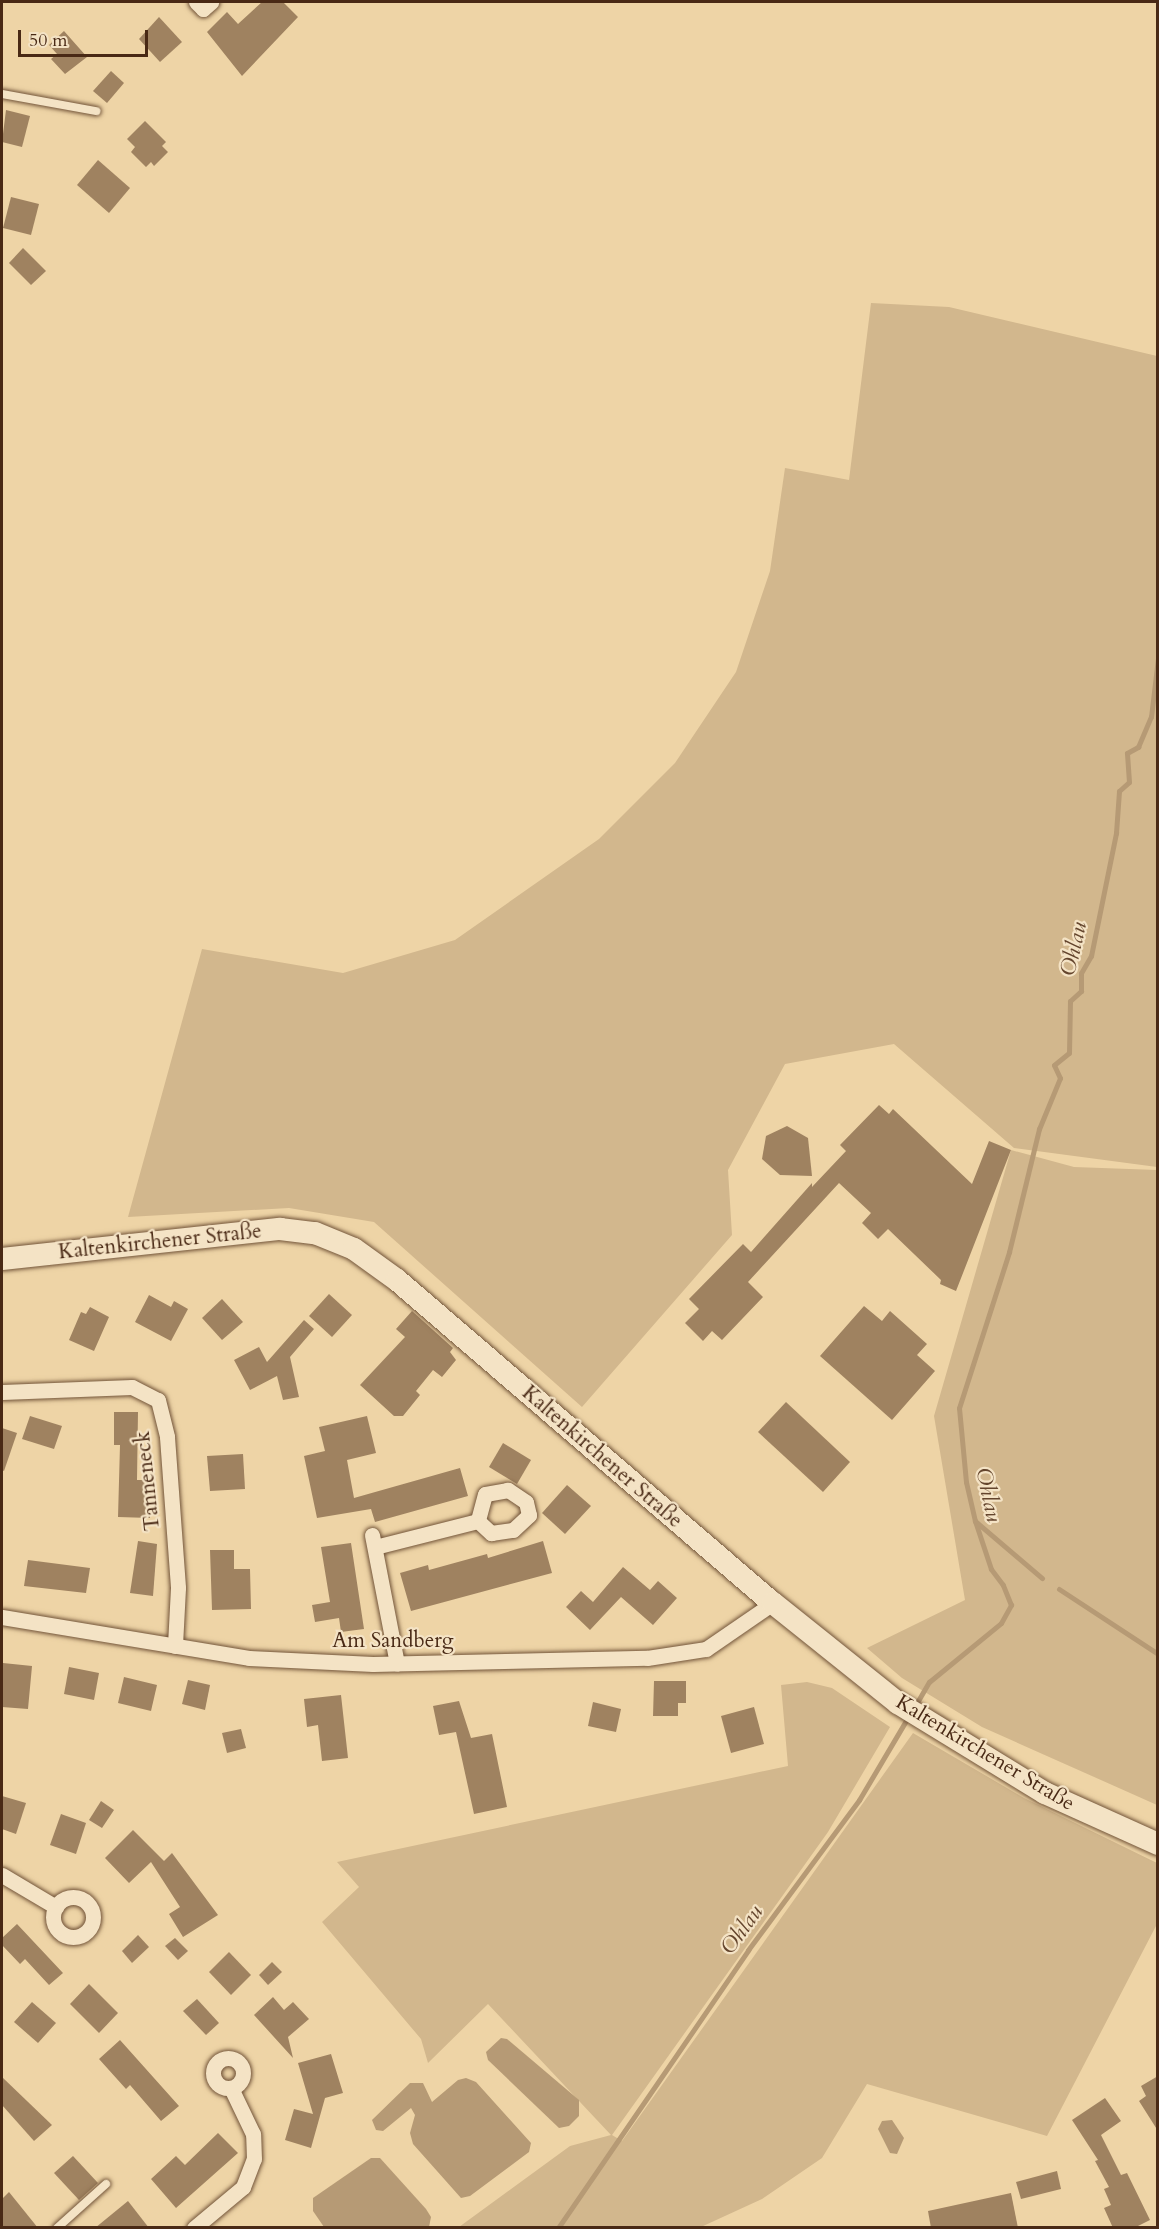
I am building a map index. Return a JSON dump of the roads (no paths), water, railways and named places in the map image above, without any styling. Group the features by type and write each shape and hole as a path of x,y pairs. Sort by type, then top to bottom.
{"main road":[{"name":"Kaltenkirchener Straße","path":"2,1259 280,1229 315,1233 354,1249 397,1280 773,1603 898,1703 936,1729 1045,1793 1158,1844"}],"street":[{"path":"196,2 203,9 211,2"},
{"name":"Tanneneck","path":"2,1392 132,1387 158,1400 167,1437 176,1553 175,1646"},
{"path":"397,1664 374,1541 478,1521"},
{"name":"Am Sandberg","path":"2,1617 249,1658 397,1664 647,1658 696,1651 706,1649 773,1603"},
{"path":"2,1875 56,1907"},
{"path":"194,2228 243,2187 254,2159 253,2134 231,2088"}],"lane":[{"path":"2,94 96,111"},
{"path":"57,2228 106,2184"}],"waterway":[{"name":"Ohlau","path":"915,1706 929,1682 1001,1623 1011,1605 1003,1585 991,1569 975,1521 966,1482 959,1408 1009,1252 1039,1129 1060,1078 1054,1065 1069,1053 1070,1001 1081,991 1081,973 1091,956 1116,833 1119,791 1129,782 1127,753 1138,747 1151,717 1158,658"},
{"path":"975,1521 1042,1578"},
{"path":"1059,1589 1158,1654"},
{"name":"Ohlau","path":"558,2228 748,1950 859,1800 908,1717"}]}
